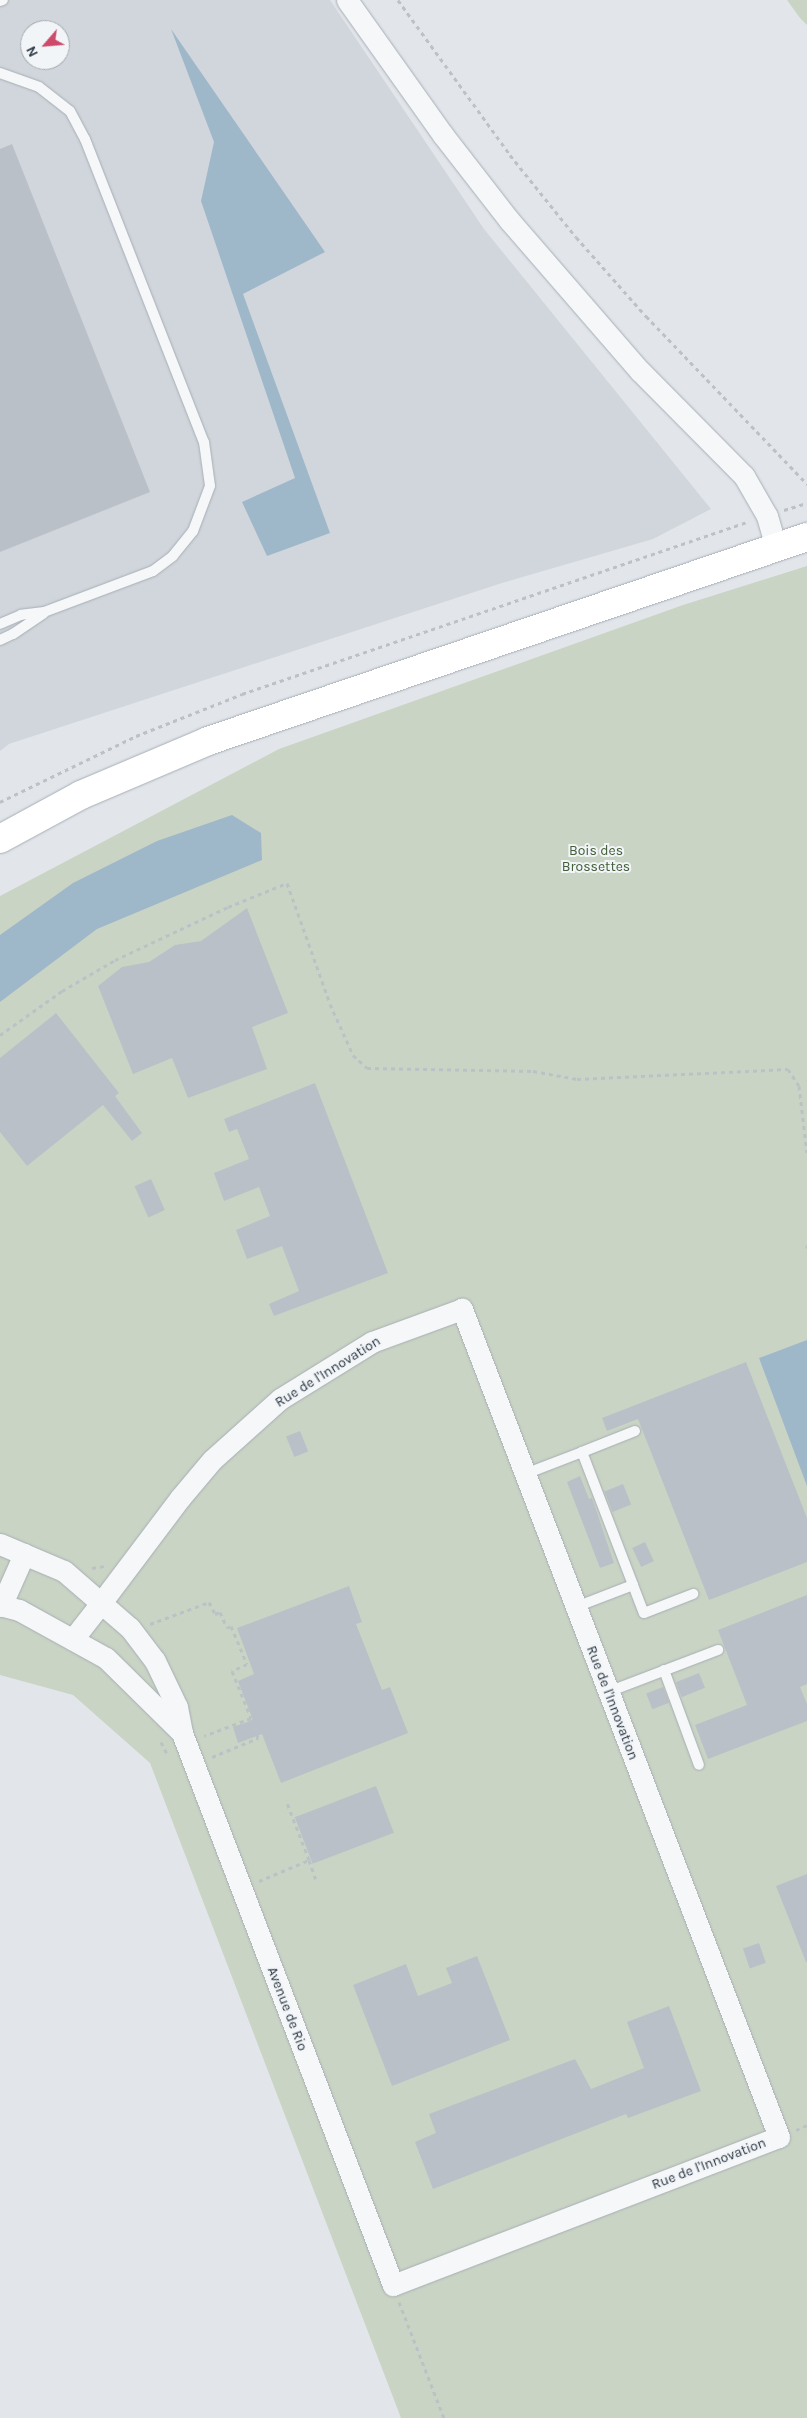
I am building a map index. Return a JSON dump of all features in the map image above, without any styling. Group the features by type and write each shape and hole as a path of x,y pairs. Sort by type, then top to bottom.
{"main road":[{"path":"0,838 80,795 208,741 807,537"}],"street":[{"path":"347,0 443,135 510,220 640,371 744,476 768,516 776,547"},
{"name":"Rue de l'Innovation","path":"107,1595 212,1460 280,1399 372,1342 462,1309 779,2137 393,2285"},
{"name":"Avenue de Rio","path":"0,1544 64,1571 107,1595 155,1661 191,1735 393,2285"},
{"name":"Avenue de Rio","path":"24,1554 1,1606 19,1610 106,1658 191,1735"},
{"path":"73,1639 107,1595"}],"lane":[{"path":"0,73 39,86 70,111 85,139 204,442 210,486 192,531 173,556 153,571 44,612 21,616 0,624"},
{"path":"0,640 13,634 44,612"},
{"path":"525,1474 635,1431"},
{"path":"582,1452 644,1613 693,1594"},
{"path":"576,1607 633,1585"},
{"path":"608,1692 718,1650"},
{"path":"664,1670 699,1766"}],"path":[{"path":"398,0 510,155 576,237 646,316 807,484"},
{"path":"0,802 136,736 242,694 549,587 807,503"},
{"path":"0,1035 62,991 115,960 228,906 287,883 330,1004 353,1055 366,1068 533,1071 577,1080 788,1069 799,1086 807,1153"},
{"path":"146,1625 209,1602 215,1614 220,1612 227,1628 231,1626 247,1664 232,1671 258,1738 209,1759"},
{"path":"191,1735 251,1718"},
{"path":"158,1738 171,1763"},
{"path":"286,1800 316,1880"},
{"path":"256,1882 309,1860"},
{"path":"393,2285 444,2418"}],"shaded area":[{"path":"0,0 330,0 484,229 711,509 653,539 502,583 9,744 0,751"}],"green space":[{"path":"787,0 807,0 807,25 800,18"},
{"name":"Bois des Brossettes","path":"807,566 807,2418 401,2418 150,1763 73,1695 0,1675 0,896 279,749 683,605"}],"water":[{"path":"171,29 325,252 243,294 330,533 267,556 242,502 295,478 201,201 214,142"},
{"path":"232,815 261,833 262,860 97,929 0,1002 0,935 73,883 157,841"},
{"path":"807,1340 807,1486 759,1358"}],"building":[{"path":"12,144 150,492 0,552 0,149"},
{"path":"247,908 288,1013 252,1027 267,1069 188,1098 172,1058 133,1074 98,986 122,967 149,962 175,945 201,941"},
{"path":"56,1013 119,1093 115,1096 142,1133 132,1141 103,1105 27,1166 0,1132 0,1058"},
{"path":"315,1083 388,1273 274,1316 269,1304 299,1291 282,1246 247,1259 236,1230 270,1216 259,1187 224,1201 214,1173 249,1159 237,1129 229,1132 224,1119"},
{"path":"151,1179 165,1210 148,1217 135,1186"},
{"path":"746,1362 807,1518 807,1562 709,1600 638,1419 607,1431 602,1418"},
{"path":"300,1431 308,1451 294,1457 286,1437"},
{"path":"580,1476 589,1499 592,1498 614,1563 600,1568 567,1482"},
{"path":"623,1484 631,1504 613,1512 604,1491"},
{"path":"645,1542 654,1561 641,1567 632,1548"},
{"path":"349,1586 362,1622 356,1624 382,1690 390,1687 408,1733 281,1783 262,1734 238,1743 233,1727 253,1720 238,1681 254,1674 237,1628"},
{"path":"807,1595 807,1684 800,1687 807,1704 807,1721 708,1759 695,1725 747,1705 718,1630"},
{"path":"699,1673 705,1688 682,1697 676,1682"},
{"path":"663,1687 669,1703 652,1709 646,1693"},
{"path":"376,1786 394,1833 313,1864 295,1817"},
{"path":"807,1874 807,1962 806,1962 776,1886"},
{"path":"759,1943 766,1963 750,1968 743,1949"},
{"path":"477,1956 510,2040 392,2086 353,1985 406,1964 418,1996 452,1983 446,1968"},
{"path":"669,2006 701,2091 628,2118 626,2114 433,2189 415,2142 436,2133 429,2114 575,2059 591,2089 644,2068 627,2022"}]}
